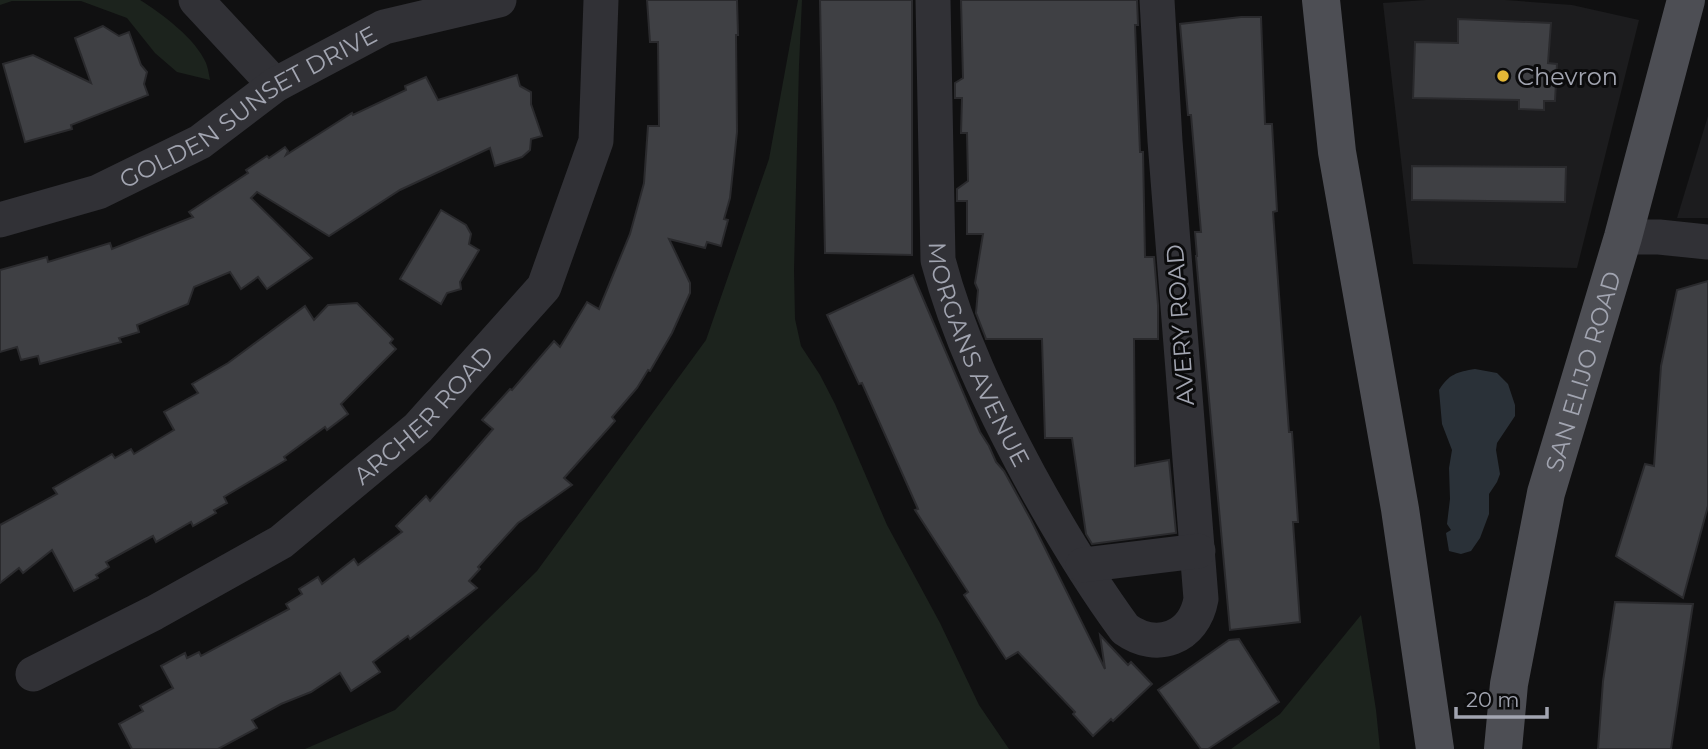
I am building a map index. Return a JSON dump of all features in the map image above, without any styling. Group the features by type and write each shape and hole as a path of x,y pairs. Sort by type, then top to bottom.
{"main road":[{"path":"1321,0 1337,152 1400,509 1435,749"},
{"name":"SAN ELIJO ROAD","path":"1503,749 1509,684 1546,493 1623,237 1686,0"}],"street":[{"path":"196,0 275,85"},
{"name":"GOLDEN SUNSET DRIVE","path":"0,220 98,192 200,142 275,85 384,27 499,0"},
{"name":"ARCHER ROAD","path":"33,674 154,613 281,542 418,428 544,288 596,141 601,0"},
{"name":"MORGANS AVENUE","path":"933,0 938,260 966,348 1008,435 1057,525 1125,629 1133,635 1153,641 1172,637"},
{"name":"AVERY ROAD","path":"1157,0 1165,141 1201,588 1199,609 1189,626 1172,637"},
{"path":"1623,237 1659,237 1708,242"},
{"path":"1083,565 1198,551"}],"shaded area":[{"path":"0,0 140,0 167,19 194,45 206,63 210,80 177,72 155,53 127,18 81,1 12,1 0,5"},
{"path":"798,0 802,0 794,270 795,319 801,346 835,404 887,525 940,623 979,705 1009,749 305,749 395,710 537,571 706,340 769,159"},
{"path":"1505,0 1572,5 1639,20 1577,268 1413,264 1383,3"},
{"path":"1708,116 1708,218 1677,218"},
{"path":"1475,369 1497,373 1508,384 1515,405 1515,416 1497,443 1500,474 1489,494 1489,514 1480,538 1471,551 1461,554 1449,551 1446,533 1451,530 1447,524 1452,450 1442,424 1439,390 1446,380 1454,375"},
{"path":"1361,615 1380,749 1231,749 1280,714"}],"building":[{"path":"647,0 737,0 737,132 730,198 724,219 728,220 721,246 707,242 705,248 669,239 690,283 690,293 672,333 650,371 648,370 637,388 612,417 615,421 564,478 572,485 518,523 478,567 480,569 469,581 477,588 410,639 408,636 373,662 380,672 351,691 340,673 311,692 252,720 257,728 218,749 132,749 119,724 143,711 140,706 173,688 161,666 185,653 187,658 199,652 201,656 289,609 286,604 302,594 299,589 318,577 322,584 354,559 358,565 402,532 396,526 426,496 430,501 493,429 482,420 554,341 560,347 587,302 599,309 630,234 644,183 648,126 659,126 658,42 650,42"},
{"path":"820,0 912,0 912,255 825,253"},
{"path":"961,0 1137,0 1138,25 1135,25 1140,152 1143,152 1145,257 1154,257 1158,339 1134,339 1135,466 1169,460 1176,533 1092,544 1086,534 1072,438 1045,438 1042,339 986,339 976,313 978,290 975,283 983,234 967,234 967,201 957,201 957,189 968,181 967,133 961,133 962,98 955,98 955,83 963,78"},
{"path":"1261,17 1265,124 1272,124 1277,211 1273,212 1298,522 1293,522 1300,622 1230,630 1196,256 1195,232 1201,232 1180,24"},
{"path":"1458,19 1551,23 1548,63 1557,64 1555,101 1544,101 1544,110 1519,109 1519,100 1413,98 1415,42 1458,43"},
{"path":"103,26 119,36 129,32 141,65 147,72 144,84 148,95 71,125 72,129 25,142 3,64 33,55 91,83 75,38"},
{"path":"517,75 520,86 531,92 531,104 542,136 531,139 530,150 522,157 495,166 490,148 400,190 329,236 257,192 251,198 312,258 267,289 258,277 241,289 230,272 194,287 188,304 137,325 139,332 119,338 121,342 40,364 38,356 21,360 17,347 0,352 0,270 47,257 48,262 110,243 112,249 193,217 189,212 248,173 246,170 267,156 269,158 285,147 288,151 286,155 352,113 353,115 406,90 405,86 426,77 438,100"},
{"path":"1412,166 1566,167 1565,202 1412,200"},
{"path":"441,210 466,225 471,234 469,244 479,250 460,282 461,289 447,293 441,304 400,279"},
{"path":"913,275 980,432 1031,520 1105,669 1100,635 1128,665 1131,662 1152,684 1093,736 1073,714 1075,712 1018,652 1006,659 964,595 968,592 915,510 918,509 862,383 859,384 827,315"},
{"path":"1708,281 1708,506 1683,598 1616,556 1645,464 1654,466 1661,366 1677,290"},
{"path":"357,303 393,339 390,343 396,349 341,404 348,414 284,457 286,460 224,497 227,503 214,510 216,513 193,526 191,522 156,542 153,536 106,562 109,567 96,575 98,578 74,591 52,550 23,573 19,568 0,583 0,525 57,494 53,488 112,454 115,458 131,449 134,454 174,430 164,412 198,393 192,384 228,363 305,306 314,320 328,305"},
{"path":"1615,602 1693,604 1671,749 1598,749 1603,681"},
{"path":"1239,639 1279,702 1208,749 1201,749 1158,690 1229,640"}],"place":[{"name":"Chevron","path":"1503,76"}]}
